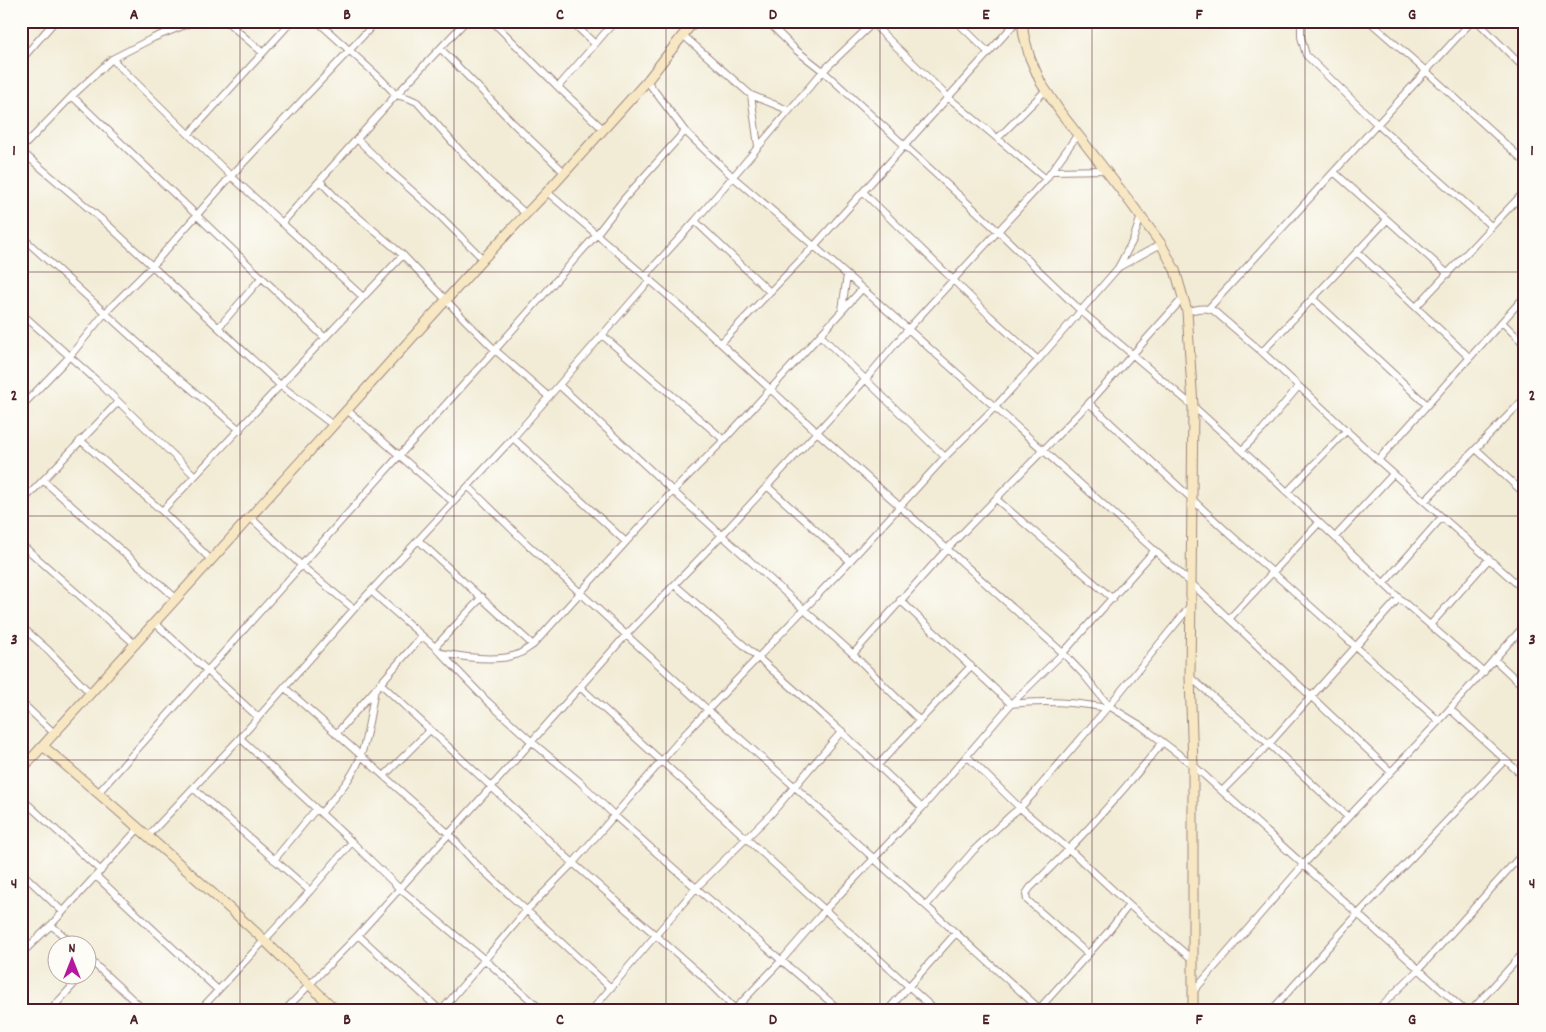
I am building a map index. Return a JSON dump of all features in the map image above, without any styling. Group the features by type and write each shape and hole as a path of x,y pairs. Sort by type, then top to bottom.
{"street":[{"path":"21,60 55,21"},
{"path":"195,21 153,38 112,59 72,96 21,150 107,224 280,384 332,425"},
{"path":"226,21 263,54"},
{"path":"189,134 292,21"},
{"path":"317,21 396,95 417,102 488,180 526,214"},
{"path":"21,407 70,356 105,313 152,266 231,176 377,21"},
{"path":"282,223 396,95 466,21"},
{"path":"492,21 603,129"},
{"path":"571,21 595,44"},
{"path":"558,87 615,21"},
{"path":"21,770 56,734 332,425 647,81 694,21"},
{"path":"767,21 796,50 823,70 998,231 1081,311 1193,406 1399,598 1484,672"},
{"path":"956,21 988,52"},
{"path":"721,342 814,246 949,98 1016,21"},
{"path":"1022,21 1030,58 1041,83 1162,244 1175,270 1187,311 1193,406 1190,677 1193,765 1193,1011"},
{"path":"1300,21 1301,37 1306,55 1378,125 1491,226"},
{"path":"1369,21 1378,24 1525,162"},
{"path":"1187,311 1209,308 1472,21"},
{"path":"1477,21 1525,69"},
{"path":"148,835 240,738 354,609 514,438 602,336 788,110 823,70 873,22 949,98 1046,179"},
{"path":"684,36 751,95 788,110"},
{"path":"441,49 564,172"},
{"path":"112,59 231,176 363,297"},
{"path":"647,81 685,131 733,177 908,329 1192,584 1391,772"},
{"path":"998,138 1046,90"},
{"path":"751,95 758,146"},
{"path":"72,96 324,338"},
{"path":"98,793 496,350 596,235 624,199 685,131"},
{"path":"284,1011 400,889 626,635 722,535 865,380 908,329 1046,179 1078,134"},
{"path":"357,139 438,214 484,260"},
{"path":"1052,171 1106,170"},
{"path":"1334,172 1448,274"},
{"path":"320,181 338,200 404,255 446,302 548,397"},
{"path":"1416,307 1525,190"},
{"path":"547,192 721,342 816,432 1063,654 1084,675 1108,707"},
{"path":"863,192 1038,360"},
{"path":"358,935 441,1011 526,911 573,863 661,761 1038,360 1118,268 1133,240 1141,216"},
{"path":"1262,352 1387,220"},
{"path":"695,221 770,292"},
{"path":"21,236 183,384 240,430"},
{"path":"1118,268 1162,244"},
{"path":"1358,252 1469,357"},
{"path":"162,511 404,255"},
{"path":"842,311 847,275"},
{"path":"218,327 262,278"},
{"path":"440,653 465,657 491,658 515,655 533,645 673,491 724,440 862,289"},
{"path":"1378,460 1525,296"},
{"path":"853,654 947,549 1090,403 1184,297"},
{"path":"1313,299 1427,405"},
{"path":"1209,308 1262,352 1378,460 1525,591"},
{"path":"21,313 70,356 195,476"},
{"path":"1502,322 1525,345"},
{"path":"820,335 946,457"},
{"path":"602,336 724,440"},
{"path":"559,385 853,654 919,720"},
{"path":"1242,450 1263,429 1298,387"},
{"path":"1425,501 1524,401"},
{"path":"21,503 118,402"},
{"path":"1090,403 1223,528 1439,721"},
{"path":"347,410 453,502"},
{"path":"1287,492 1347,430"},
{"path":"514,438 626,542"},
{"path":"80,440 162,511 211,560"},
{"path":"1476,449 1525,494"},
{"path":"1335,538 1394,474"},
{"path":"43,480 177,598"},
{"path":"767,486 850,560"},
{"path":"469,487 626,635 875,859 1039,1010 1129,906"},
{"path":"996,499 1113,599"},
{"path":"250,517 302,566 354,609"},
{"path":"1384,583 1442,517"},
{"path":"1229,619 1319,523"},
{"path":"418,540 533,645"},
{"path":"21,544 136,645"},
{"path":"380,683 573,863 699,973 735,1010 825,910 922,808 1011,704 1063,654 1154,551"},
{"path":"1431,624 1489,559"},
{"path":"675,585 842,731 922,808"},
{"path":"371,591 435,647 474,688 532,742 579,781 615,816 696,888 841,1011"},
{"path":"435,647 482,597"},
{"path":"1222,791 1269,744 1399,598"},
{"path":"900,600 1011,704 1053,702 1108,707 1140,725 1193,765 1465,1011"},
{"path":"926,906 973,852 1020,808 1108,707 1191,604"},
{"path":"155,623 258,716"},
{"path":"1193,992 1304,865 1439,721 1525,625"},
{"path":"21,626 48,650 91,694"},
{"path":"336,734 422,636"},
{"path":"1494,659 1525,688"},
{"path":"878,765 971,666"},
{"path":"1190,677 1269,744 1348,817"},
{"path":"284,687 449,834 476,864 611,988"},
{"path":"580,688 936,1011"},
{"path":"274,860 318,811 339,792 352,772 361,755 375,689"},
{"path":"21,702 56,734"},
{"path":"1450,709 1525,778"},
{"path":"384,776 430,730"},
{"path":"591,1011 696,888 795,787 842,731"},
{"path":"240,738 400,889 543,1011"},
{"path":"1088,954 1027,900 1026,894 1070,850 1163,742"},
{"path":"43,746 148,835 265,940 337,1011"},
{"path":"967,756 1020,808 1070,850 1129,906 1193,960"},
{"path":"1271,1011 1358,914 1505,760"},
{"path":"193,788 310,891"},
{"path":"21,798 218,990"},
{"path":"21,954 99,874 139,828"},
{"path":"199,1011 310,891 352,842"},
{"path":"1376,1011 1419,969 1525,850"},
{"path":"21,872 62,911"},
{"path":"51,925 61,934"},
{"path":"888,1011 956,933"},
{"path":"1471,1011 1525,951"},
{"path":"98,968 141,1009"},
{"path":"50,1011 74,984"}]}
